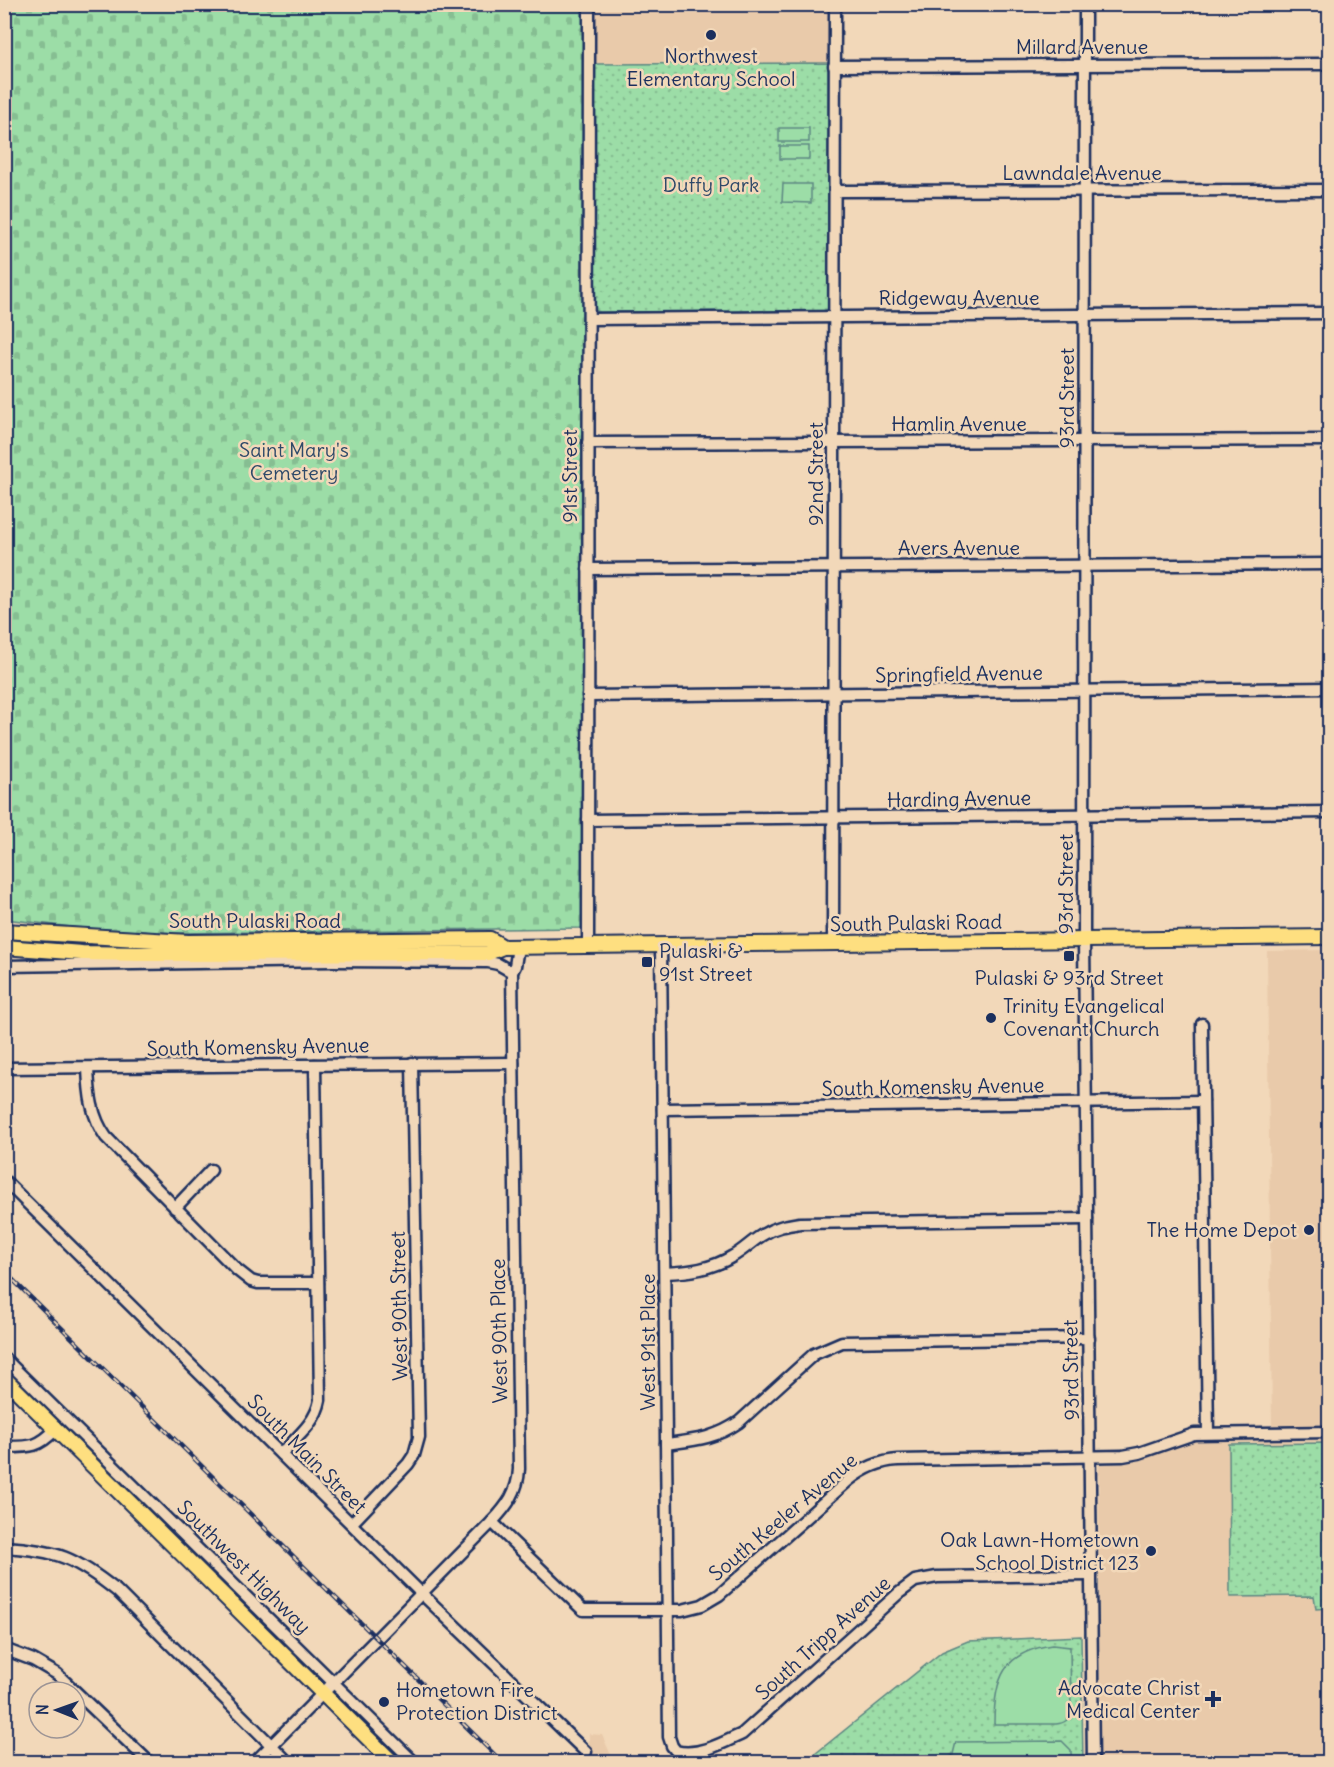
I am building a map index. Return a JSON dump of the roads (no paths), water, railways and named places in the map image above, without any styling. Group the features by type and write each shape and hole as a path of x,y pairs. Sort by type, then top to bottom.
{"main road":[{"name":"South Pulaski Road","path":"4,931 188,942 490,939 503,947"},
{"name":"South Pulaski Road","path":"4,947 82,953 143,954 488,953 503,947 1329,937"},
{"name":"Southwest Highway","path":"4,1378 41,1404 56,1429 392,1762"}],"street":[{"name":"91st Street","path":"588,947 589,4"},
{"name":"92nd Street","path":"833,944 835,4"},
{"name":"93rd Street","path":"1085,4 1084,940 1093,1762"},
{"name":"Millard Avenue","path":"834,66 1329,64"},
{"name":"Lawndale Avenue","path":"835,191 1329,190"},
{"name":"Ridgeway Avenue","path":"589,319 1329,313"},
{"name":"Hamlin Avenue","path":"588,443 1329,440"},
{"name":"Avers Avenue","path":"588,569 1329,564"},
{"name":"Springfield Avenue","path":"588,696 1329,688"},
{"name":"Harding Avenue","path":"588,820 1329,812"},
{"name":"West 91st Place","path":"661,946 669,1737"},
{"name":"West 90th Place","path":"503,947 507,965 512,972"},
{"name":"West 90th Place","path":"255,1762 508,1505 519,1478 512,972 518,947"},
{"path":"4,966 332,961 488,962 498,964 512,972"},
{"path":"1202,1024 1208,1433"},
{"name":"West 90th Street","path":"352,1523 408,1464 414,1455 419,1437 412,1063"},
{"name":"South Komensky Avenue","path":"4,1068 513,1063"},
{"path":"281,1454 311,1423 319,1407 315,1065"},
{"path":"88,1068 91,1105 100,1129 114,1147 237,1270 251,1281 266,1284 318,1283"},
{"name":"South Komensky Avenue","path":"663,1109 1203,1101"},
{"path":"175,1208 211,1170"},
{"name":"South Main Street","path":"4,1180 422,1594 586,1752"},
{"path":"665,1274 691,1272 715,1265 734,1256 763,1234 780,1226 800,1223 1087,1219"},
{"path":"666,1444 713,1437 725,1431 814,1354 842,1342 853,1340 1089,1338"},
{"name":"Southwest Highway","path":"4,1358 41,1404 334,1682 414,1762"},
{"path":"4,1447 31,1447 45,1441 56,1429"},
{"name":"South Keeler Avenue","path":"492,1522 583,1610 692,1609 710,1602 719,1595 849,1480 877,1463 898,1460 1131,1455 1185,1436 1208,1433 1329,1432"},
{"path":"4,1547 38,1550 66,1557 92,1571 117,1591 288,1762"},
{"name":"South Tripp Avenue","path":"669,1737 676,1751 690,1753 742,1734 915,1581 937,1577 1091,1575"},
{"path":"4,1649 33,1660 57,1674 149,1762"}],"railway":[{"path":"4,1271 502,1762"}],"place":[{"name":"Northwest Elementary School","path":"711,35"},
{"name":"Pulaski & 93rd Street","path":"1069,956"},
{"name":"Pulaski & 91st Street","path":"647,962"},
{"name":"Trinity Evangelical Covenant Church","path":"991,1018"},
{"name":"The Home Depot","path":"1309,1230"},
{"name":"Oak Lawn-Hometown School District 123","path":"1151,1551"},
{"name":"Advocate Christ Medical Center","path":"1213,1699"},
{"name":"Hometown Fire Protection District","path":"384,1702"}],"park label":[{"name":"Duffy Park","path":"711,185"},
{"name":"Saint Mary's Cemetery","path":"294,462"}]}
